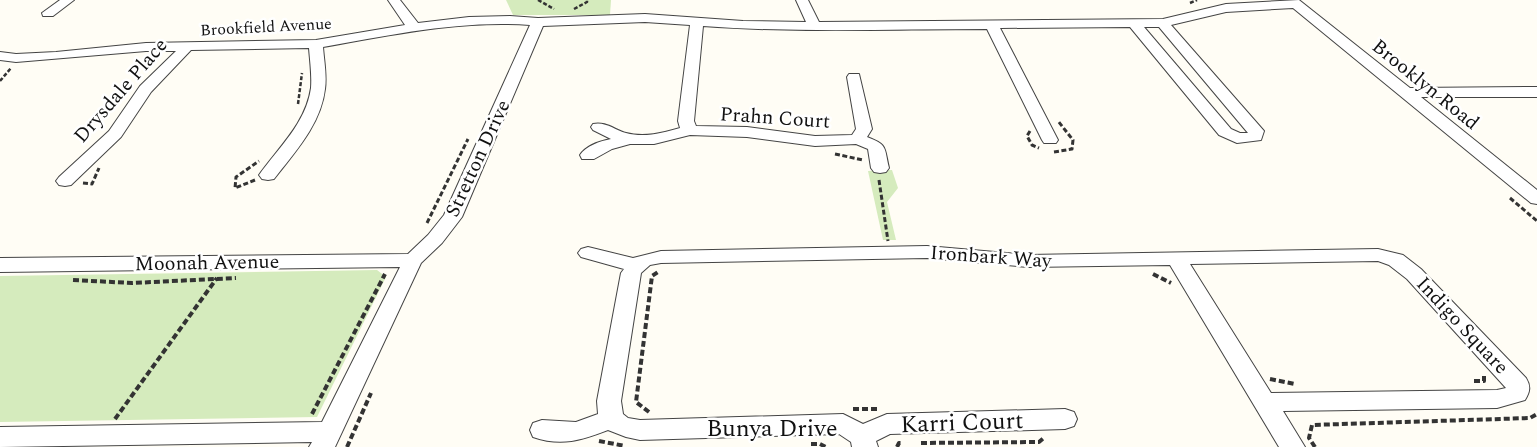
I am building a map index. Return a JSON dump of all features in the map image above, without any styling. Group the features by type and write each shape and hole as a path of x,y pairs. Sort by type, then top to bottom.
{"street":[{"path":"48,12 68,0"},
{"path":"394,0 414,28"},
{"path":"802,0 814,25"},
{"name":"Brookfield Avenue","path":"1163,23 1213,4 1230,0"},
{"name":"Brookfield Avenue","path":"0,56 10,64 122,49 316,44 469,21 510,20 538,22 645,18 744,25 1163,23 1246,2 1293,2"},
{"name":"Brooklyn Road","path":"1293,2 1537,199"},
{"path":"689,130 686,121 697,21"},
{"name":"Stretton Drive","path":"333,442 413,260 453,217 538,22"},
{"path":"1133,23 1225,132 1237,138 1255,137 1256,131 1166,30 1163,23"},
{"path":"992,25 1050,140"},
{"path":"268,175 308,122 315,104 318,86 316,44"},
{"name":"Drysdale Place","path":"65,182 115,134 150,84 186,48"},
{"name":"Prahn Court","path":"854,77 864,129 857,139"},
{"path":"1183,82 1213,82"},
{"path":"1406,93 1537,92"},
{"name":"Prahn Court","path":"599,127 613,136 626,140"},
{"name":"Prahn Court","path":"588,155 606,145 626,140 660,140 689,130 706,134 744,132 799,140 839,142 857,139 876,146 880,168"},
{"name":"Ironbark Way","path":"635,265 649,258 661,257 927,252 1028,261 1176,258"},
{"path":"542,430 565,433 576,432 602,423 609,401 630,280 635,265 588,253"},
{"name":"Indigo Square","path":"1176,258 1378,255 1396,260 1414,274 1518,384 1517,394 1497,400 1275,402"},
{"path":"1176,258 1302,438"},
{"name":"Moonah Avenue","path":"0,264 413,260"},
{"name":"Karri Court","path":"864,442 887,424 1065,419"},
{"name":"Bunya Drive","path":"602,423 640,430 843,424 864,442"},
{"path":"0,437 57,441 104,434 333,442"}],"path":[{"path":"538,0 554,10"},
{"path":"570,10 588,2 587,0"},
{"path":"0,81 9,69 10,64"},
{"path":"296,112 302,70"},
{"path":"263,159 236,176 235,188 268,175"},
{"path":"1507,195 1537,221"},
{"path":"881,244 889,244"},
{"path":"104,434 228,261"},
{"path":"651,414 636,402 652,276 667,267"},
{"path":"310,417 386,272 376,272"},
{"path":"1146,274 1156,274 1173,285"},
{"path":"66,280 132,283 244,278"},
{"path":"1465,381 1484,381 1484,369"},
{"path":"1265,371 1270,379 1275,402"},
{"path":"1270,379 1299,384"},
{"path":"333,442 374,385"},
{"path":"849,410 879,409"},
{"path":"1315,447 1302,438 1312,425 1530,418 1537,414"},
{"path":"919,442 1039,442 1065,419"},
{"path":"602,423 594,440 630,447"},
{"path":"897,447 899,443 909,443"}],"green space":[{"path":"506,0 611,0 610,15 513,15"},
{"path":"892,170 898,188 887,202 896,240 883,240 868,171"},
{"path":"377,270 386,277 317,417 0,422 0,276"}]}
